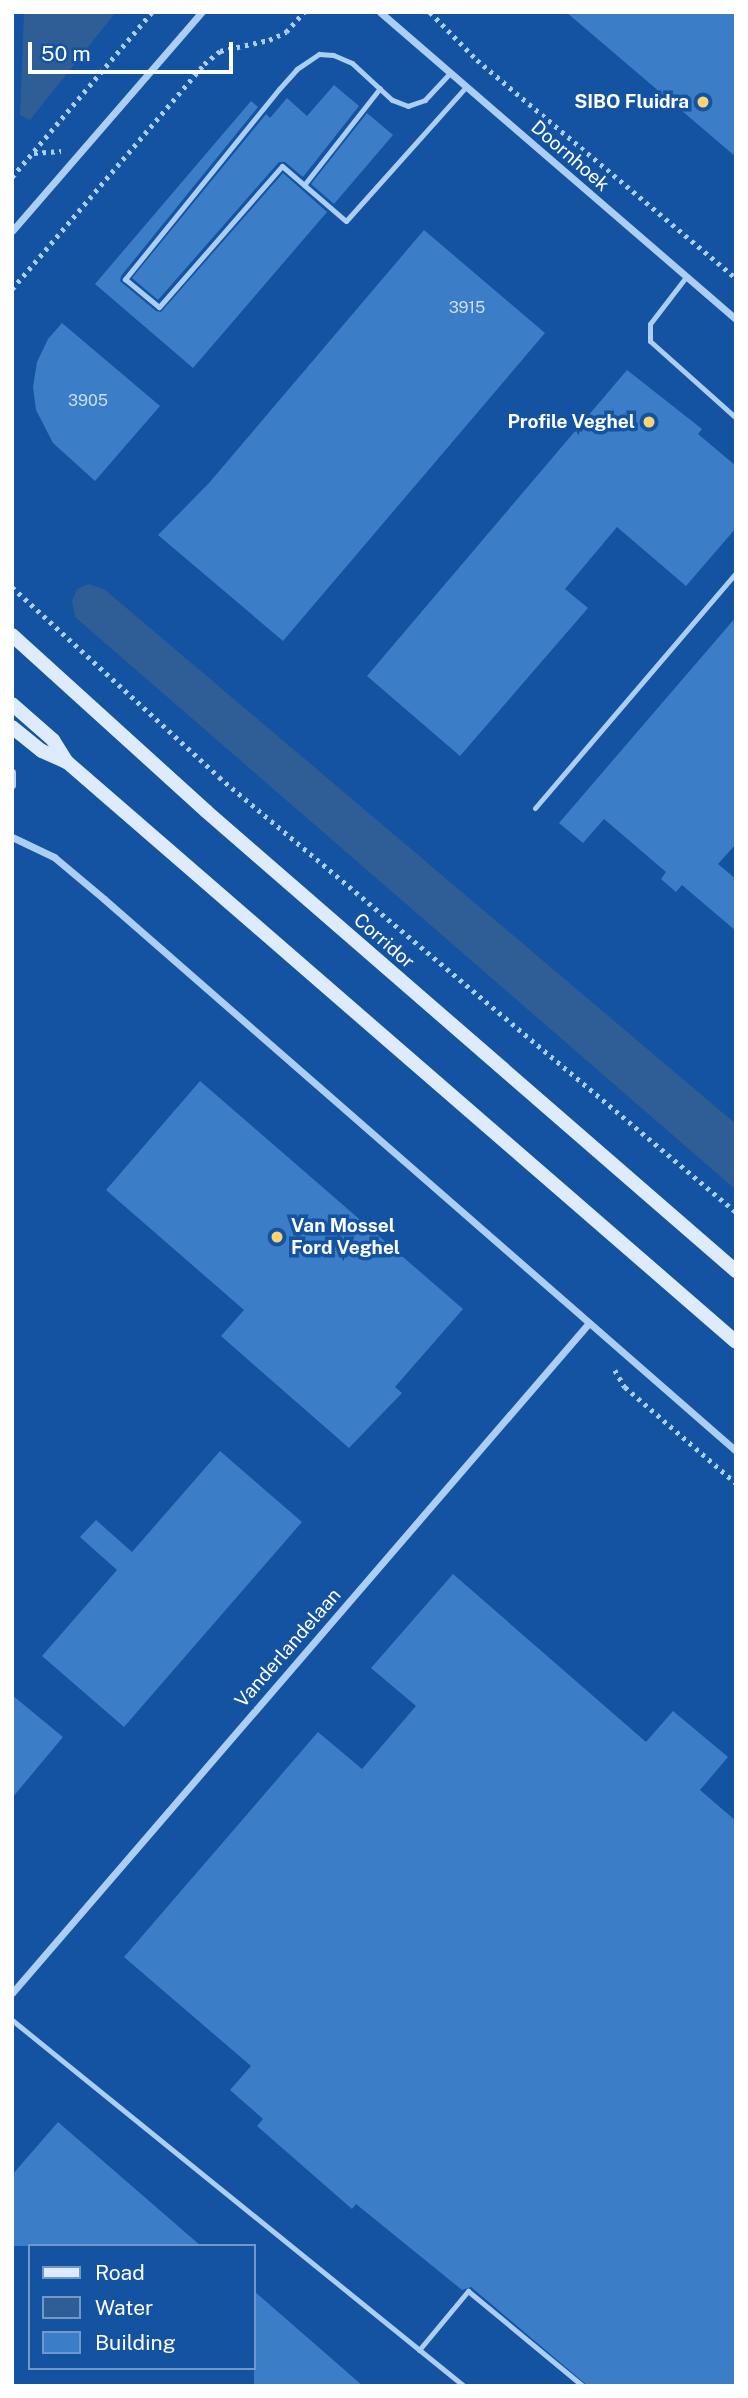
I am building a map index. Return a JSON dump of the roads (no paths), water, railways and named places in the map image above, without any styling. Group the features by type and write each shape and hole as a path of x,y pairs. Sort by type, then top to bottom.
{"main road":[{"name":"Corridor","path":"12,635 206,811 736,1271"},
{"path":"12,704 53,740 67,762 736,1342"},
{"path":"12,727 42,751 67,762"}],"street":[{"path":"12,232 202,12"},
{"name":"Doornhoek","path":"380,14 736,319"},
{"path":"12,772 12,785"},
{"path":"12,837 54,857 104,899 736,1451"},
{"name":"Vanderlandelaan","path":"12,1993 588,1324"}],"lane":[{"path":"450,73 425,100 408,106 392,100 352,63 333,55 318,54 297,69 125,279 159,307 282,166 346,221 466,87"},
{"path":"304,185 380,89"},
{"path":"686,277 650,324 650,341 736,418"},
{"path":"536,808 736,573"},
{"path":"12,2020 464,2386"},
{"path":"419,2350 468,2291 583,2386"}],"water":[{"path":"24,12 116,12 30,120 20,115"},
{"path":"88,584 104,589 736,1124 736,1190 75,617 72,601 77,589"}],"place":[{"name":"SIBO Fluidra","path":"703,102"},
{"name":"Profile Veghel","path":"649,422"},
{"name":"Van Mossel Ford Veghel","path":"277,1237"}]}
